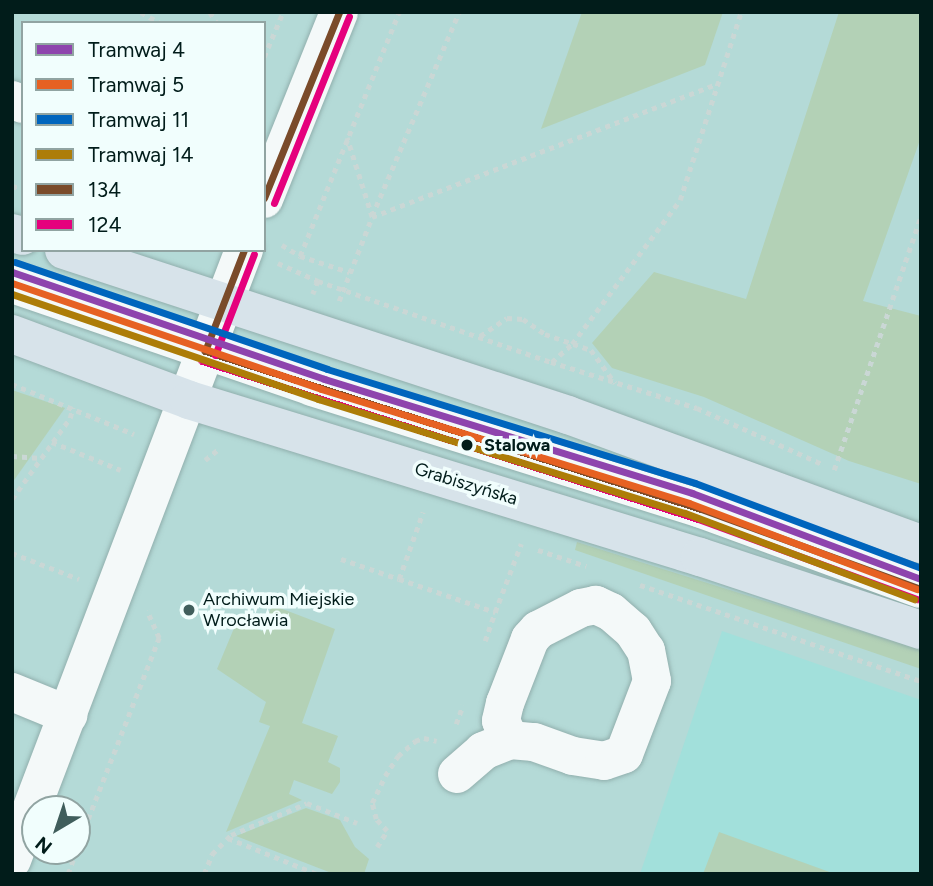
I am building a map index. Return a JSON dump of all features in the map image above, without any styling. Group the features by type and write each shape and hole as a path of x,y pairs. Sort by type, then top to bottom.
{"main road":[{"path":"71,252 568,415 921,544"},
{"name":"Grabiszyńska","path":"12,334 189,400 700,557 921,631"}],"street":[{"path":"266,189 339,12"},
{"path":"12,860 189,400 224,301 267,252"},
{"path":"12,284 205,351 701,509 921,589"},
{"path":"12,692 68,715"},
{"path":"453,759 510,740"}],"path":[{"path":"141,12 157,21"},
{"path":"266,52 283,12"},
{"path":"300,256 399,12"},
{"path":"342,292 459,12"},
{"path":"551,362 572,344 680,200 741,12"},
{"path":"372,217 718,83"},
{"path":"347,137 372,217"},
{"path":"834,470 921,216"},
{"path":"267,252 300,256 349,272"},
{"path":"267,252 342,292 697,408 846,474"},
{"path":"310,306 318,281"},
{"path":"480,336 507,317 523,319 545,334 591,350 615,383"},
{"path":"12,384 140,437"},
{"path":"12,499 69,418 73,407"},
{"path":"52,442 128,473"},
{"path":"12,456 41,458"},
{"path":"399,579 424,512"},
{"path":"481,651 521,544"},
{"path":"12,552 83,581"},
{"path":"341,559 495,612"},
{"path":"91,811 159,638 146,607"},
{"path":"454,730 463,704"},
{"path":"377,847 387,831 376,819 372,803 398,756 415,741 424,738 453,759"},
{"path":"204,874 212,854 228,838 307,803 357,823"},
{"path":"228,838 317,874"}],"shaded area":[{"path":"722,631 921,700 921,874 640,874"}],"green space":[{"path":"582,12 723,12 705,65 541,129"},
{"path":"839,12 921,12 921,137 863,301 921,316 921,484 849,461 704,397 612,368 592,343 654,272 746,299"},
{"path":"12,390 65,408 12,483"},
{"path":"577,542 921,650 921,669 575,550"},
{"path":"272,605 335,629 302,723 338,736 328,762 340,768 340,782 332,794 294,780 289,794 302,800 226,832 270,726 259,722 266,702 217,669 237,621 262,631"},
{"path":"306,808 340,820 355,847 369,859 364,874 334,874 236,836"},
{"path":"719,832 835,874 703,874"}],"tram line":[{"name":"11","path":"15,262 327,369 695,483 921,568"},
{"name":"4","path":"12,272 324,379 692,493 921,579"},
{"name":"5","path":"12,283 321,389 689,503 917,589"},
{"name":"14","path":"12,294 318,399 685,513 914,599"}],"transit line":[{"name":"134","path":"266,193 339,12"},
{"name":"124","path":"274,203 349,16"},
{"name":"134","path":"205,351 243,252"},
{"name":"124","path":"215,355 254,254"},
{"name":"134","path":"205,351 701,509 921,589"},
{"name":"124","path":"202,361 698,519 917,599"}],"place":[{"name":"Stalowa","path":"467,445"},
{"name":"Archiwum Miejskie Wrocławia","path":"189,610"}]}
